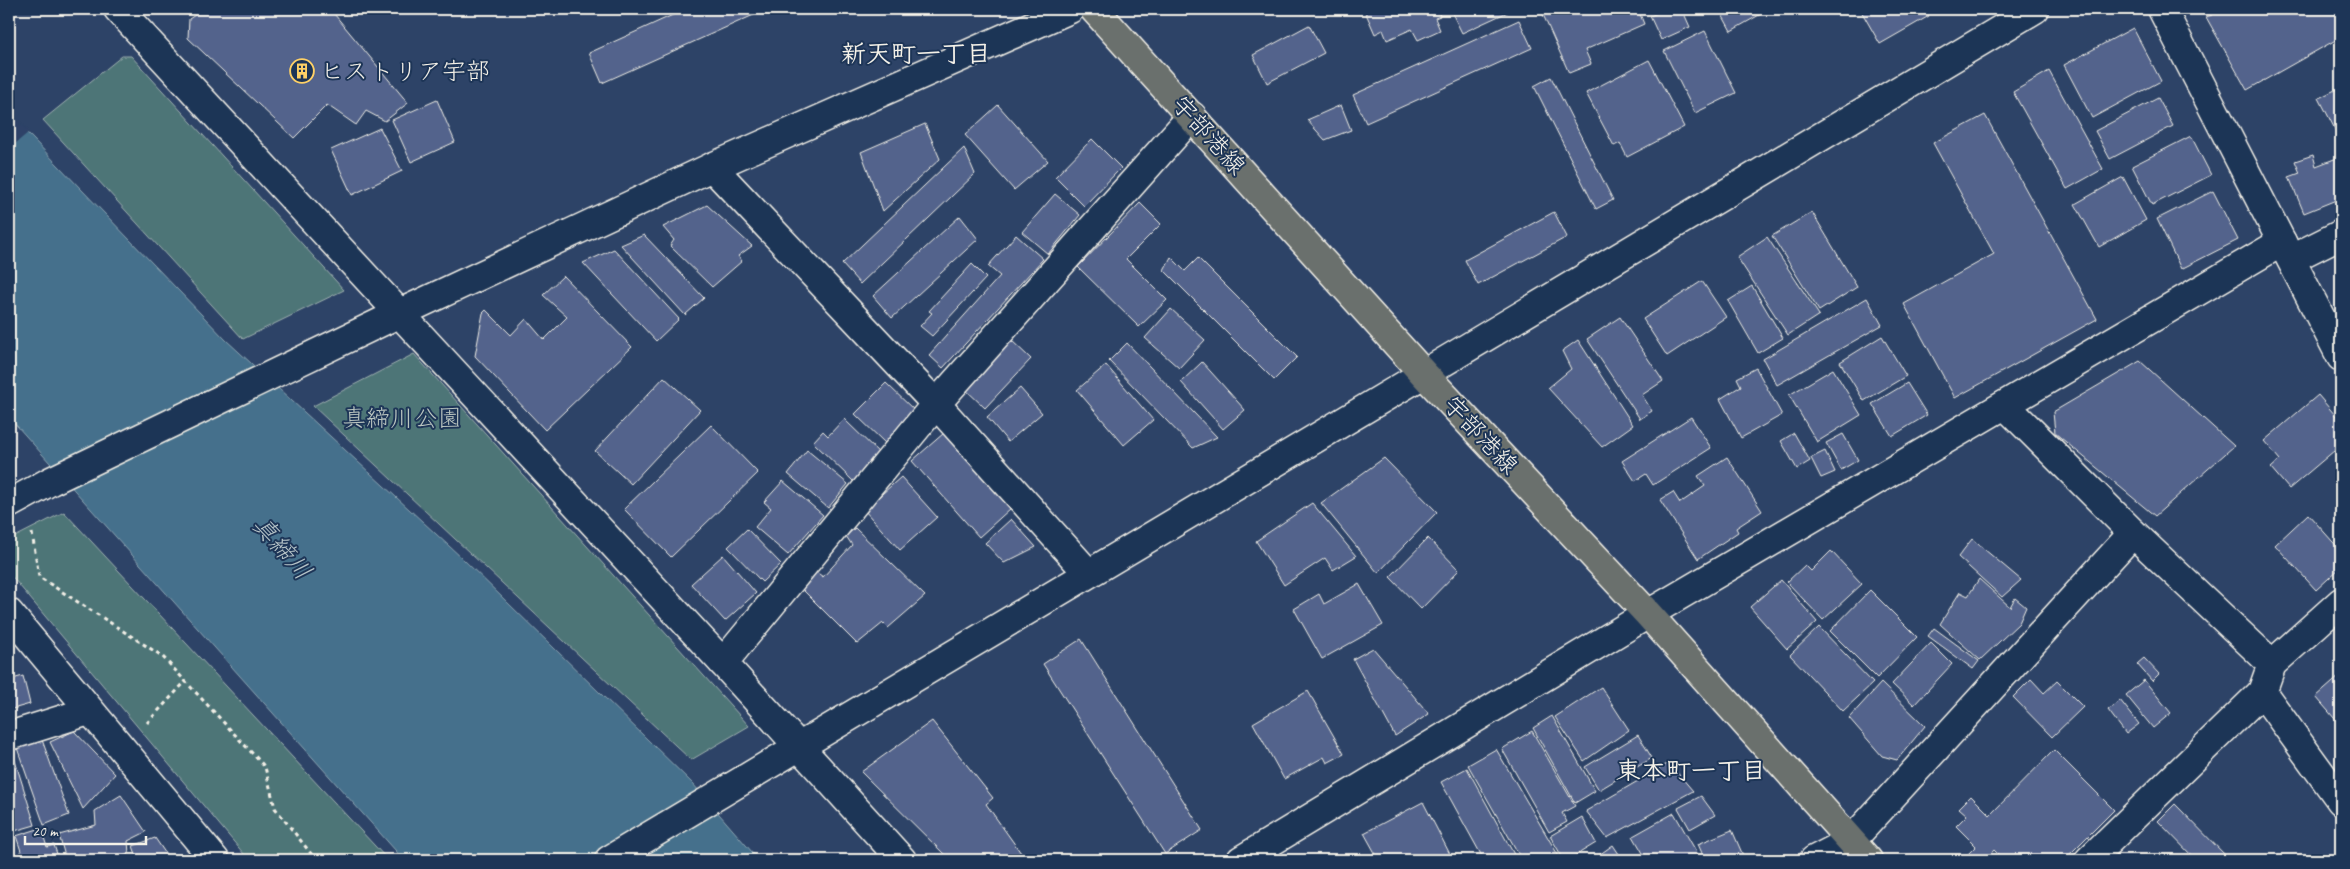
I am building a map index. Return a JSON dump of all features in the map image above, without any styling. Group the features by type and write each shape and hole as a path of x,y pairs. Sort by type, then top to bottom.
{"main road":[{"name":"宇部港線","path":"1094,9 1423,373 1648,614 1860,851"}],"street":[{"path":"118,9 723,663 798,748 902,860"},
{"path":"9,504 51,481 400,313 712,167 1070,9"},
{"path":"608,860 2035,9"},
{"path":"2162,9 2341,357"},
{"path":"723,663 936,404 1192,116"},
{"path":"712,167 936,404 1088,573"},
{"path":"1241,860 1648,614 2005,404 2287,251 2341,234"},
{"path":"2005,404 2133,533 2272,664"},
{"path":"1814,860 1860,851 2133,533"},
{"path":"2089,860 2262,692 2272,664 2341,602"},
{"path":"9,613 215,860"},
{"path":"2262,692 2341,801"},
{"path":"9,736 89,711"}],"path":[{"path":"32,532 39,577 162,656 265,767 275,808 316,860"},
{"path":"122,750 186,681"}],"green space":[{"path":"122,56 131,56 344,290 243,339 43,120"},
{"name":"真締川公園","path":"414,354 749,726 691,760 313,406"},
{"path":"64,512 388,860 249,860 9,573 9,540"}],"water":[{"name":"真締川","path":"9,114 226,340 462,558 693,784 759,860 404,860 9,417"}],"pier":[{"path":"9,111 29,132 9,149"}],"building":[{"name":"ヒストリア宇部","path":"204,9 330,9 408,103 385,121 366,111 356,125 327,105 294,138 188,38 189,19"},
{"path":"686,9 767,9 602,83 589,53"},
{"path":"1364,9 1437,9 1440,16 1435,18 1440,30 1418,40 1412,29 1387,40 1383,30 1375,34"},
{"path":"1450,9 1514,9 1462,33"},
{"path":"1638,9 1644,24 1585,50 1591,64 1569,73 1541,10"},
{"path":"1667,9 1682,9 1690,27 1661,40 1650,16"},
{"path":"1719,9 1758,9 1761,14 1731,31"},
{"path":"1860,9 1925,9 1929,16 1880,44"},
{"path":"2209,9 2341,9 2341,37 2247,90 2206,17 2212,15"},
{"path":"1519,20 1532,48 1366,123 1353,95"},
{"path":"1309,25 1324,53 1267,83 1253,55"},
{"path":"2133,28 2161,81 2092,118 2064,65"},
{"path":"1705,31 1736,93 1695,113 1664,51"},
{"path":"1649,60 1684,127 1627,157 1620,143 1614,146 1586,93"},
{"path":"2049,71 2103,169 2067,189 2013,92"},
{"path":"1551,77 1613,200 1596,209 1534,86"},
{"path":"2341,87 2341,141 2319,98"},
{"path":"2158,98 2173,126 2110,159 2095,131"},
{"path":"437,100 455,142 411,162 392,120"},
{"path":"998,105 1048,161 1014,190 965,135"},
{"path":"1341,105 1351,130 1325,140 1307,120"},
{"path":"1985,115 2097,319 1955,398 1904,304 1994,254 1933,143"},
{"path":"925,124 940,159 883,211 861,152"},
{"path":"380,128 402,171 352,195 331,150"},
{"path":"2191,136 2211,175 2152,205 2132,166"},
{"path":"1092,139 1121,168 1084,206 1055,177"},
{"path":"964,148 975,174 860,284 842,264"},
{"path":"2313,155 2316,166 2337,158 2341,167 2341,198 2304,213 2289,177 2300,173 2295,161"},
{"path":"2123,177 2146,220 2099,247 2075,204"},
{"path":"2213,191 2238,240 2181,269 2157,219"},
{"path":"1055,194 1080,215 1048,254 1022,232"},
{"path":"1140,203 1161,224 1126,259 1167,300 1139,327 1078,267"},
{"path":"707,205 752,246 738,256 742,261 712,287 670,246 674,240 663,227"},
{"path":"1554,212 1567,237 1478,285 1465,260"},
{"path":"1812,212 1857,287 1819,311 1772,236"},
{"path":"960,216 978,239 892,318 873,296"},
{"path":"644,235 704,298 685,315 621,245"},
{"path":"1016,235 1043,259 943,368 929,355 1000,276 988,266"},
{"path":"1767,237 1819,315 1788,335 1737,257"},
{"path":"614,249 679,319 656,341 583,263"},
{"path":"1171,257 1185,271 1198,258 1297,357 1274,380 1164,270"},
{"path":"972,264 986,278 932,336 920,326 932,313 929,311"},
{"path":"563,276 632,347 545,430 475,356 483,313 486,310 511,335 526,319 544,340 567,317 543,295"},
{"path":"1702,281 1726,317 1667,356 1643,319"},
{"path":"1752,286 1783,338 1758,353 1728,301"},
{"path":"1867,298 1882,325 1777,385 1763,359"},
{"path":"1171,309 1205,340 1179,368 1145,338"},
{"path":"1620,317 1663,381 1642,395 1652,411 1640,419 1587,339"},
{"path":"1882,336 1906,376 1864,401 1840,362"},
{"path":"1009,338 1031,359 985,408 963,387"},
{"path":"1578,340 1633,425 1602,447 1548,388 1571,369 1562,351"},
{"path":"1127,343 1217,437 1193,448 1109,361"},
{"path":"2140,361 2234,446 2155,516 2055,433 2053,412"},
{"path":"1202,362 1245,410 1223,429 1181,382"},
{"path":"1106,365 1153,420 1124,445 1077,390"},
{"path":"1756,368 1782,415 1741,438 1720,399 1741,386 1737,378"},
{"path":"1833,369 1861,415 1817,442 1789,395"},
{"path":"664,377 700,410 631,484 595,451"},
{"path":"886,383 916,412 886,444 855,414"},
{"path":"1907,383 1927,415 1892,436 1872,404"},
{"path":"1020,388 1042,413 1008,442 987,417"},
{"path":"2318,395 2341,422 2341,445 2289,489 2271,468 2280,460 2264,441"},
{"path":"1691,417 1711,448 1653,485 1646,474 1635,481 1622,461"},
{"path":"844,419 881,455 854,482 813,442 823,431 828,436"},
{"path":"711,425 758,473 671,557 624,509"},
{"path":"944,433 1011,508 979,537 912,461"},
{"path":"1794,433 1810,461 1797,469 1781,441"},
{"path":"1843,434 1858,460 1841,470 1826,443"},
{"path":"807,450 848,484 828,508 788,474"},
{"path":"1825,451 1835,472 1821,478 1811,458"},
{"path":"1727,457 1762,511 1736,528 1738,532 1698,559 1660,500 1673,492 1680,503 1705,486 1698,476"},
{"path":"1384,458 1437,512 1378,573 1321,503"},
{"path":"901,477 937,517 900,550 864,510"},
{"path":"783,481 823,515 788,555 755,527 771,508 764,502"},
{"path":"1312,503 1356,556 1333,570 1325,558 1284,585 1256,541"},
{"path":"2308,514 2341,551 2341,567 2316,590 2275,545"},
{"path":"1011,519 1036,547 1004,563 985,543"},
{"path":"855,528 925,596 888,628 883,623 857,644 801,588 815,571 823,577 852,545 846,536"},
{"path":"747,529 781,564 762,582 728,547"},
{"path":"1428,538 1459,570 1421,609 1390,577"},
{"path":"1972,539 2021,580 2002,597 1958,557"},
{"path":"1831,551 1862,584 1823,620 1787,582 1805,565 1811,571"},
{"path":"723,555 756,593 725,621 691,584"},
{"path":"1979,579 2010,607 2015,598 2026,607 2019,623 1980,660 1940,624 1960,592 1968,596"},
{"path":"1781,580 1817,622 1787,649 1750,607"},
{"path":"1359,584 1383,625 1322,659 1294,609 1319,594 1324,604"},
{"path":"1870,590 1917,637 1877,678 1830,631"},
{"path":"1819,627 1873,683 1843,711 1790,655"},
{"path":"1934,628 1979,661 1973,669 1928,636"},
{"path":"1081,639 1202,830 1165,854 1043,664"},
{"path":"1931,643 1952,664 1914,705 1892,684"},
{"path":"1373,648 1429,714 1395,736 1353,659"},
{"path":"2144,658 2159,674 2152,681 2137,664"},
{"path":"2341,675 2341,726 2316,697"},
{"path":"23,676 30,704 9,710 9,680"},
{"path":"2031,679 2044,693 2057,681 2083,707 2052,737 2013,697"},
{"path":"2144,680 2171,713 2153,728 2126,695"},
{"path":"1881,683 1925,726 1897,760 1882,756 1849,718"},
{"path":"1601,687 1629,730 1584,761 1555,717"},
{"path":"1308,691 1344,754 1327,763 1324,757 1284,779 1253,723"},
{"path":"2120,700 2139,724 2126,734 2108,710"},
{"path":"1552,716 1595,791 1575,803 1533,728"},
{"path":"932,721 993,798 986,804 1026,860 950,860 861,772"},
{"path":"74,731 115,774 83,809 50,742"},
{"path":"1532,731 1575,806 1562,813 1567,822 1549,832 1502,749"},
{"path":"1638,735 1652,758 1599,790 1585,767"},
{"path":"41,737 69,815 44,825 16,745"},
{"path":"1496,749 1561,860 1522,860 1468,765"},
{"path":"2054,750 2114,810 2064,860 2004,860 1994,850 1985,860 1975,860 1968,854 1976,846 1956,826 1967,815 1959,808 1971,796 1990,815"},
{"path":"12,751 35,825 11,832 9,825 9,752"},
{"path":"1669,763 1693,791 1607,838 1586,811"},
{"path":"1467,768 1517,860 1484,860 1441,782"},
{"path":"121,795 146,832 128,841 129,854 110,860 66,860 59,835 96,825 95,811"},
{"path":"1701,796 1715,815 1690,829 1678,808"},
{"path":"1423,802 1453,860 1379,860 1364,833"},
{"path":"2175,804 2230,860 2196,860 2158,821"},
{"path":"1674,813 1700,858 1695,860 1647,860 1633,836"},
{"path":"1582,817 1596,843 1568,860 1564,860 1550,836"},
{"path":"41,828 47,847 54,845 59,860 24,860 16,836"},
{"path":"1732,830 1745,860 1705,860 1698,844"},
{"path":"155,838 170,860 138,860 133,846"},
{"path":"1613,845 1623,860 1592,860"},
{"path":"1632,854 1636,860 1623,860"}],"place":[{"name":"ヒストリア宇部","path":"302,71"}],"district":[{"name":"新天町一丁目","path":"916,54"},
{"name":"東本町一丁目","path":"1691,771"}]}
